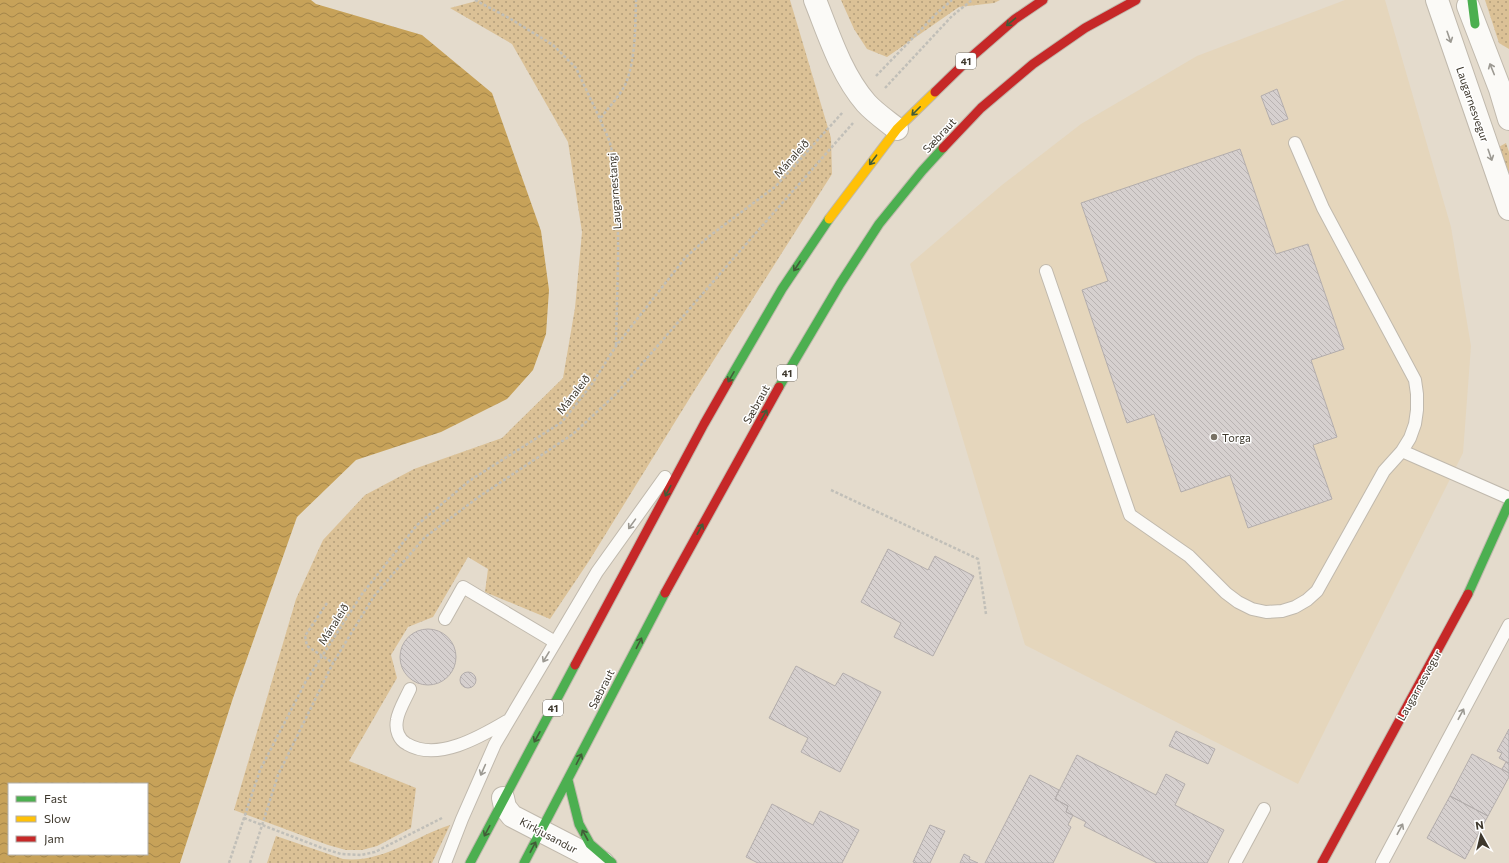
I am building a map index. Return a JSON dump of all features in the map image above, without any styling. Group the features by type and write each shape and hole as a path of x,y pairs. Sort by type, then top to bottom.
{"main road":[{"name":"41","path":"470,863 704,424 782,289 819,232 897,129 969,59 1015,19 1043,0"},
{"name":"Sæbraut","path":"524,863 657,607 796,358 840,284 880,224 922,171 981,108 1033,64 1078,33 1136,0"},
{"path":"1472,0 1475,24"},
{"name":"Laugarnesvegur","path":"1322,863 1468,594 1509,503"},
{"path":"568,780 579,824 590,844 612,863"}],"street":[{"path":"815,0 837,55 864,100 897,129"},
{"name":"Laugarnesvegur","path":"1437,0 1509,209"},
{"path":"1466,0 1475,24 1505,86 1509,119"},
{"path":"1473,105 1505,86"},
{"name":"Kirkjusandur","path":"504,798 508,812 512,816 542,830 602,863"}],"lane":[{"path":"1046,271 1130,515 1189,556 1226,593 1245,606 1266,612 1282,612 1295,608 1317,591 1384,471 1402,451 1412,431 1417,410 1417,394 1414,380 1323,208 1295,143"},
{"path":"445,863 494,744 597,572 704,424"},
{"path":"1402,451 1509,498"},
{"path":"445,619 464,587 555,642"},
{"path":"1382,863 1509,625"},
{"path":"410,689 397,720 397,732 402,742 416,750 449,748 479,737 508,721"},
{"path":"1235,863 1264,809"}],"path":[{"name":"Laugarnestangi","path":"475,0 509,18 553,45 576,68 600,118 610,145 616,193 618,260 616,346"},
{"path":"600,118 614,101 625,84 633,52 636,0"},
{"name":"Mánaleið","path":"250,863 261,824 278,775 333,663 374,596 424,538 480,496 573,434 615,395 725,268 937,13 952,0"},
{"name":"Mánaleið","path":"229,863 260,770 306,681 362,594 417,525 469,481 562,422 592,384 616,346 685,258 707,238 776,186 952,16 972,0"},
{"path":"831,490 978,559 986,614"},
{"path":"327,603 305,636 307,646 333,663"},
{"path":"244,818 322,848 341,854 361,855 375,852 446,817"}],"shaded area":[{"path":"480,0 790,0 831,138 832,174 696,388 589,561 550,619 485,592 488,569 468,557 433,617 408,627 391,655 397,678 349,761 416,788 411,828 377,846 362,850 346,850 328,845 234,810 296,599 323,540 365,495 414,469 502,438 563,378 575,308 582,232 568,142 512,44 450,8"},
{"path":"841,0 1000,0 994,3 959,7 887,57 867,49 854,29"},
{"path":"1345,0 1385,0 1451,227 1471,346 1463,453 1298,784 1025,645 910,264 1002,185 1081,124 1197,56"},
{"path":"1485,0 1509,0 1509,49 1499,43"},
{"path":"1506,143 1509,152 1509,184 1497,148"},
{"path":"450,825 432,863 267,863 276,836 343,859 358,859 385,853"}],"water":[{"path":"0,0 311,0 316,4 422,35 492,93 541,231 549,290 546,334 533,370 507,399 441,432 356,460 297,517 233,698 180,863 0,863"}],"building":[{"path":"1277,89 1288,119 1272,125 1261,96"},
{"path":"1240,149 1276,254 1308,244 1344,349 1311,360 1337,437 1313,445 1332,499 1248,528 1230,475 1181,492 1154,414 1127,423 1082,290 1108,281 1081,203"},
{"path":"888,549 928,570 935,556 974,576 933,656 894,637 901,623 861,602"},
{"path":"422,629 434,629 444,633 452,641 456,651 456,663 452,673 444,681 434,685 422,685 412,681 404,673 400,663 400,651 404,641 412,633"},
{"path":"796,666 835,686 843,673 881,692 840,772 801,752 808,738 769,718"},
{"path":"465,672 471,672 476,677 474,686 471,688 465,688 460,683 460,677"},
{"path":"1509,729 1509,763 1499,758 1502,753 1497,751"},
{"path":"1176,731 1215,749 1208,764 1169,746"},
{"path":"1472,754 1509,773 1509,777 1488,816 1450,796"},
{"path":"1077,755 1156,795 1166,774 1185,784 1175,805 1224,830 1207,863 1157,863 1084,826 1086,822 1066,812 1068,806 1055,799"},
{"path":"1506,762 1509,763 1509,773 1502,769"},
{"path":"1030,775 1059,790 1055,799 1068,806 1066,812 1073,815 1068,825 1071,827 1053,863 985,863"},
{"path":"1450,796 1488,816 1465,859 1427,838"},
{"path":"772,804 813,825 820,811 859,830 842,863 758,863 746,857"},
{"path":"930,825 945,831 930,863 913,862"},
{"path":"964,854 970,857 969,859 978,863 960,863"}],"traffic: fast":[{"path":"1472,0 1475,24"},
{"path":"779,387 840,284 879,224 922,171 943,148"},
{"path":"728,382 782,289 829,219"},
{"path":"1468,594 1509,503"},
{"path":"524,863 665,593"},
{"path":"470,863 575,665"},
{"path":"568,780 579,824 590,844 612,863"}],"traffic: slow":[{"path":"829,219 897,129 935,92"}],"traffic: jam":[{"path":"935,92 969,59 1015,19 1043,0"},
{"path":"943,148 981,108 1033,64 1085,28 1136,0"},
{"path":"575,665 728,382"},
{"path":"665,593 779,387"},
{"path":"1322,863 1468,594"}],"place":[{"name":"Torga","path":"1214,437"}]}
